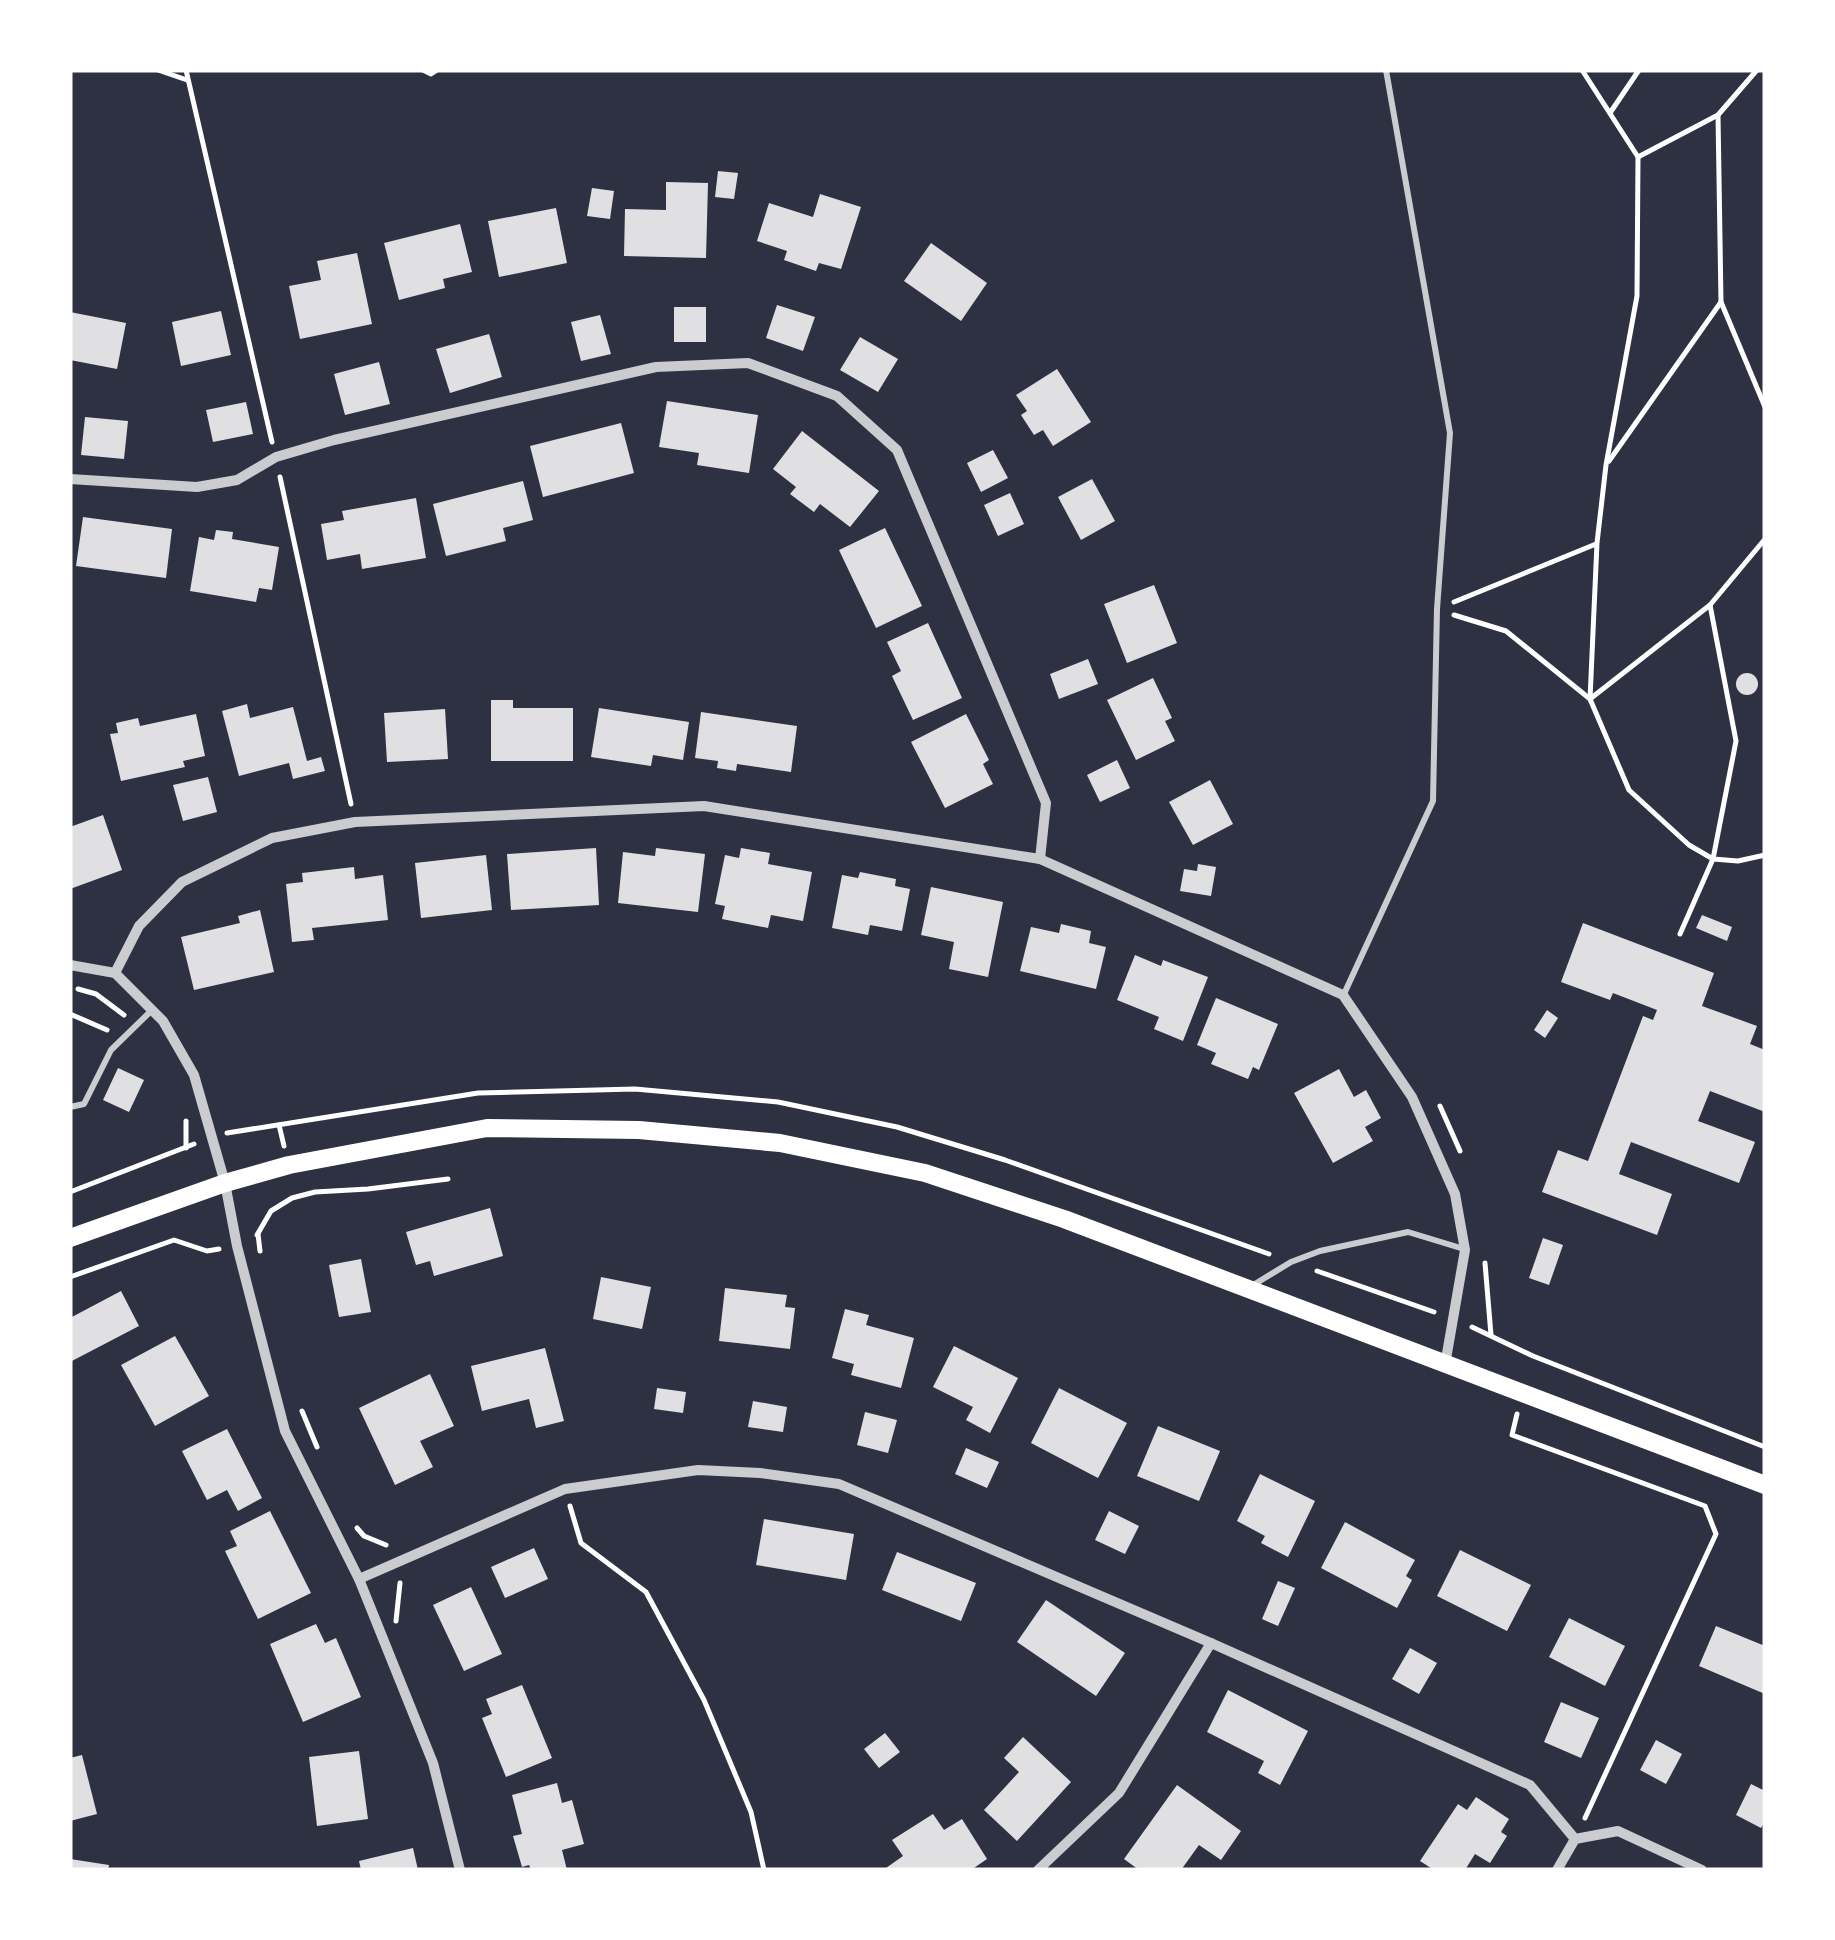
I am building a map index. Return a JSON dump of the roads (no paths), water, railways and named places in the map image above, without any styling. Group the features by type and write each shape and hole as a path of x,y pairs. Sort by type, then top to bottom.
{"main road":[{"path":"70,1238 288,1165 486,1128 639,1130 780,1143 925,1172 1064,1219 1765,1485"}],"street":[{"path":"70,480 198,487 237,480 276,457 334,440 656,367 748,362 837,396 897,450 1046,802 1040,859"},
{"path":"115,974 139,926 182,882 272,838 354,822 704,806 1040,859 1343,995 1412,1098 1454,1194 1465,1250 1445,1365"},
{"path":"70,965 115,974 153,1009 194,1075 225,1183 237,1246 285,1431 358,1579 433,1763 460,1870"},
{"path":"358,1579 565,1489 698,1470 760,1473 839,1484 1211,1643 1530,1786 1575,1838"},
{"path":"1038,1870 1119,1794 1211,1643"},
{"path":"1575,1838 1618,1830 1702,1870"},
{"path":"1557,1870 1575,1838"}],"lane":[{"path":"1343,995 1433,800 1437,609 1450,433 1386,70"},
{"path":"70,1107 84,1104 111,1050 153,1009"},
{"path":"1246,1289 1320,1250 1408,1232 1465,1250"}]}
